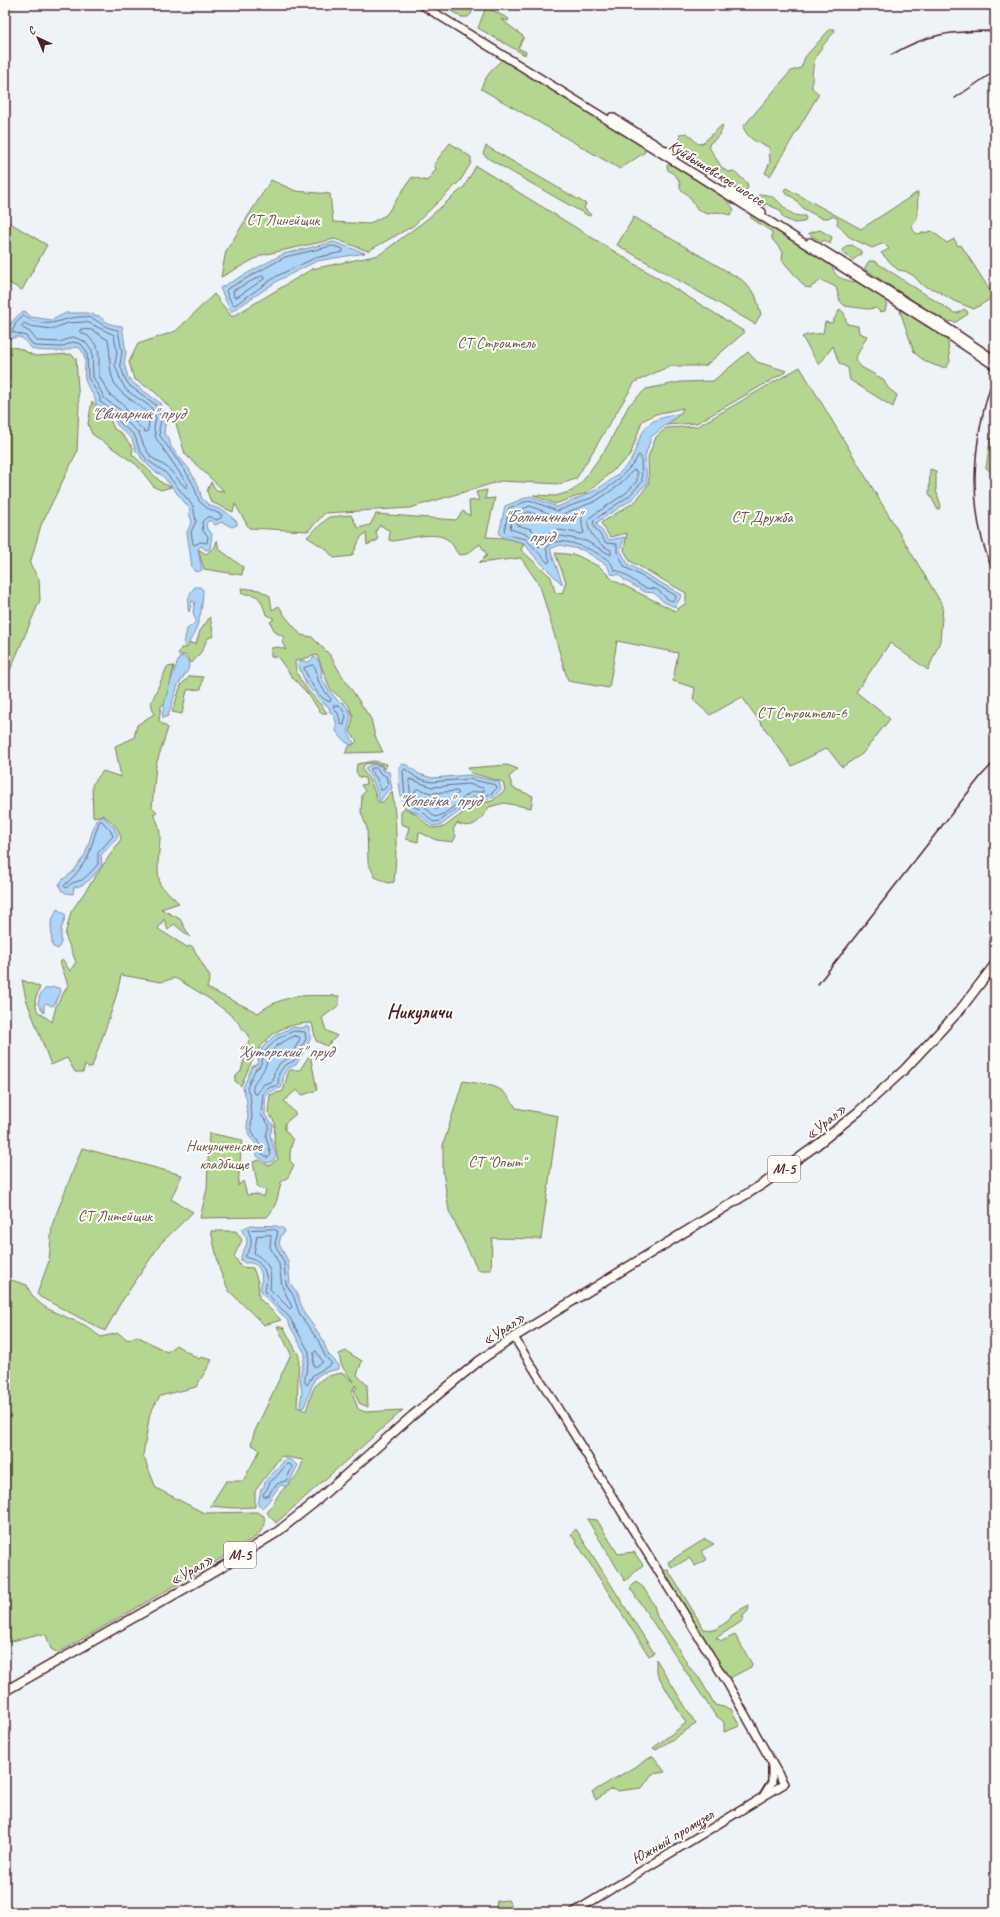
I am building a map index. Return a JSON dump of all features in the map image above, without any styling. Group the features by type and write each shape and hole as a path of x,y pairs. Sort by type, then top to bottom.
{"highway":[{"name":"«Урал»","path":"5,1691 207,1576 276,1533 314,1504 412,1416 479,1361 514,1337 763,1184 817,1146 859,1112 904,1070 960,1010 995,964"}],"main road":[{"name":"Куйбышевское шоссе","path":"422,5 995,360"},
{"name":"Куйбышевское шоссе","path":"431,5 955,336 995,366"},
{"path":"514,1337 729,1686 772,1762 772,1782 760,1800"},
{"name":"Южный промузел","path":"574,1912 784,1784 772,1762"}],"green space":[{"path":"441,5 465,5 471,9 472,13 468,17 461,17"},
{"path":"486,7 509,19 508,21 501,19 524,37 518,48 526,52 525,55 478,28"},
{"path":"830,29 834,29 835,31 819,51 814,63 812,88 819,94 770,176 765,173 770,162 769,147 753,140 743,127 791,71 801,68 805,57"},
{"path":"504,59 643,146 645,152 620,169 481,89 490,72"},
{"path":"722,125 720,135 709,144 709,147 722,168 728,172 734,171 747,183 748,188 743,193 725,183 724,178 719,173 704,170 678,152 680,134 687,133 698,144 703,143"},
{"name":"СТ Линейщик","path":"450,143 471,157 471,163 460,181 413,226 368,251 335,239 262,255 221,277 226,251 271,180 296,191 330,194 333,222 368,224 386,215 412,177 427,181 436,169 434,164"},
{"path":"486,146 586,204 584,208 591,215 589,216 576,209 489,159 483,154"},
{"path":"670,163 725,197 734,211 730,215 718,212 707,214 698,210 688,195 680,189 680,183 677,178 668,170 667,166"},
{"name":"СТ Строитель","path":"476,166 745,332 705,366 670,366 635,382 576,479 560,484 501,481 410,508 325,513 308,531 249,528 235,504 233,512 211,502 207,491 211,482 216,490 224,491 185,454 172,410 155,392 134,379 129,362 138,344 176,331 214,294 232,317 312,269 379,255 426,220 464,187"},
{"path":"786,188 861,229 918,192 917,218 912,225 913,230 917,234 932,231 947,243 954,239 958,246 961,245 991,292 995,290 995,296 974,309 954,301 936,290 923,286 914,276 905,271 898,270 881,253 889,249 884,243 872,248 851,238 837,225 838,219 832,216 828,218 821,218 804,209 794,198 785,193 784,190"},
{"path":"760,194 773,197 795,215 805,216 806,218 804,222 794,223 783,218 780,210 766,204 764,206 756,202 756,198"},
{"path":"752,214 831,263 834,272 838,277 854,282 857,280 888,299 885,311 880,312 876,308 868,309 845,306 840,301 836,287 821,280 810,288 805,287 782,260 783,252 772,239 772,232 751,218 750,215"},
{"path":"634,217 742,280 755,294 761,314 755,324 617,245"},
{"path":"5,220 47,245 22,290 5,281"},
{"path":"820,230 832,237 830,244 824,240 822,242 809,234"},
{"path":"852,245 861,251 861,254 853,260 842,252 846,246"},
{"path":"869,261 874,261 954,313 958,313 964,309 968,314 956,322 945,321 864,269"},
{"path":"903,308 944,335 948,343 950,361 947,367 929,363 920,358 914,352 900,311"},
{"path":"840,309 844,313 847,324 858,326 859,333 867,336 855,359 861,367 883,379 888,388 897,395 893,407 850,380 848,368 839,363 833,346 819,365 802,337 823,333 825,322 832,323"},
{"path":"5,346 18,348 35,356 71,354 76,359 79,404 77,452 41,525 30,564 39,579 40,600 5,682"},
{"path":"748,352 757,362 787,371 697,423 666,425 681,413 683,408 656,414 642,421 630,456 587,493 555,504 533,495 556,496 572,491 582,482 607,447 629,405 646,389 681,382 713,381"},
{"name":"СТ Дружба","path":"800,367 943,606 940,641 928,670 890,643 856,692 890,719 862,754 842,767 827,748 792,766 742,697 710,715 693,700 695,688 673,681 678,653 617,641 609,688 568,681 540,586 521,558 479,563 487,555 480,544 467,554 459,555 450,541 443,537 429,535 393,541 389,540 390,531 380,525 376,531 378,540 367,545 366,533 361,537 352,556 334,558 326,549 307,537 329,517 351,515 358,528 370,525 376,514 456,520 463,511 470,516 469,501 479,500 476,492 487,490 485,499 495,498 486,537 505,538 524,543 521,550 551,577 555,592 562,594 566,582 555,553 576,555 600,567 613,580 675,611 686,603 686,593 630,561 624,550 627,533 610,537 601,523 636,501 649,483 648,457 656,437 666,428 698,426"},
{"path":"92,401 99,410 110,419 114,429 121,433 133,448 132,454 162,483 171,487 161,490 154,487 137,465 92,434 88,424"},
{"path":"995,409 995,474 986,468"},
{"path":"930,469 936,471 936,490 941,506 938,510 929,493"},
{"path":"217,540 219,549 243,567 242,575 204,569 198,549 206,554 215,547"},
{"path":"241,588 259,590 270,596 272,610 279,606 285,616 301,635 312,637 330,655 371,719 375,736 383,752 345,753 350,745 353,745 357,741 350,732 353,716 348,704 330,689 317,655 295,661 298,676 302,683 327,713 321,713 308,694 292,677 280,660 277,657 271,657 271,648 279,647 286,650 282,642 284,637 275,632 270,622 274,619 266,614 261,601 256,596 242,594"},
{"path":"210,617 214,636 208,638 201,652 192,663 185,655 178,655 181,648 187,648 190,643 196,644 200,631"},
{"path":"174,666 166,702 161,706 159,721 168,728 156,765 152,807 157,812 153,814 157,820 160,833 158,866 160,885 179,903 161,909 180,919 190,937 174,924 168,930 164,919 158,929 187,947 192,946 210,977 207,988 258,1013 268,1006 287,999 317,995 339,996 339,1005 322,1018 326,1030 337,1036 327,1046 316,1041 312,1023 297,1024 284,1028 274,1033 258,1050 241,1086 235,1081 235,1077 241,1071 250,1037 236,1020 227,1012 206,996 175,978 161,982 121,975 112,1010 92,1067 88,1068 85,1065 83,1072 75,1072 67,1058 51,1065 26,999 22,980 40,987 35,1000 37,1011 52,1022 56,1006 68,985 60,962 63,960 70,971 76,962 65,935 71,912 121,839 117,828 103,815 93,817 92,785 103,771 121,777 115,746 134,738 137,725 154,714 151,703 167,667"},
{"path":"190,676 203,677 201,689 187,690 182,714 172,712 181,685"},
{"path":"374,761 387,764 385,769 383,769 382,765 372,763 365,764 362,769 371,782 378,802 383,802 392,791 394,802 396,836 395,871 394,882 388,883 375,877 368,862 367,828 361,812 362,795 365,791 361,785 366,784 365,778 359,777 356,771 357,764"},
{"path":"507,765 518,769 509,777 513,788 533,796 531,808 504,803 489,807 480,820 472,825 468,826 457,823 453,830 456,836 453,842 436,840 419,832 418,842 406,839 409,827 401,824 401,811 405,808 416,814 431,828 444,827 475,804 492,801 505,790 503,782 471,773 468,768"},
{"name":"Никуличенское кладбище","path":"310,1054 317,1090 303,1095 296,1090 284,1101 296,1114 285,1123 285,1130 293,1140 290,1152 290,1161 294,1165 288,1177 281,1182 277,1201 273,1209 267,1217 200,1218 207,1189 209,1133 242,1140 238,1186 243,1181 247,1195 256,1194 264,1197 266,1190 258,1188 253,1162 259,1160 269,1166 278,1159 274,1140 275,1123 268,1112 270,1095 283,1091 289,1070 300,1070"},
{"name":"СТ \"Опыт\"","path":"463,1081 488,1085 500,1089 511,1100 516,1108 558,1116 541,1239 492,1238 491,1270 478,1270 449,1211 443,1172 443,1145"},
{"name":"СТ Литейщик","path":"82,1148 182,1175 171,1199 193,1212 161,1243 120,1304 105,1331 40,1297 37,1294 49,1261 52,1225"},
{"path":"211,1231 236,1231 242,1240 234,1256 241,1267 253,1268 258,1282 259,1298 281,1320 264,1325 229,1291 220,1271"},
{"path":"11,1280 27,1285 31,1294 44,1306 86,1326 101,1337 118,1333 128,1340 137,1336 167,1352 176,1345 199,1359 201,1357 212,1360 196,1387 160,1396 150,1413 143,1455 156,1488 204,1513 257,1512 264,1516 265,1525 257,1536 204,1569 58,1653 51,1649 46,1635 39,1634 5,1643 5,1281"},
{"path":"277,1326 284,1328 299,1356 297,1407 306,1411 314,1389 321,1380 326,1377 343,1373 353,1382 342,1367 340,1359 339,1354 346,1351 362,1361 357,1375 367,1385 368,1407 359,1403 354,1390 357,1388 355,1385 352,1392 358,1409 365,1412 403,1410 276,1523 267,1513 279,1494 297,1475 303,1460 281,1456 255,1491 255,1507 234,1508 210,1506 226,1481 243,1481 260,1450 251,1444 254,1433 291,1354"},
{"path":"587,1519 597,1520 618,1554 634,1552 643,1565 625,1581"},
{"path":"576,1529 654,1653 649,1656 571,1534"},
{"path":"705,1539 714,1544 701,1551 707,1559 695,1566 689,1558 672,1568 668,1562"},
{"path":"668,1570 704,1629 715,1630 728,1621 732,1614 749,1605 748,1611 743,1616 744,1620 716,1638 722,1641 735,1635 752,1664 751,1667 728,1679 661,1571"},
{"path":"636,1582 643,1587 654,1605 657,1617 676,1644 689,1667 700,1679 715,1705 731,1709 740,1726 724,1732 724,1722 715,1715 630,1588"},
{"path":"656,1659 696,1724 656,1750 653,1748 686,1723 656,1672"},
{"path":"653,1756 665,1772 652,1774 642,1788 617,1791 611,1789 596,1800 592,1792"},
{"path":"508,1900 515,1912 495,1912 497,1901"}],"water":[{"path":"334,242 365,253 317,261 279,280 231,312 220,288 283,254"},
{"name":"\"Свинарник\" пруд","path":"25,311 31,317 52,320 66,313 88,313 98,315 109,323 122,326 126,353 124,363 128,377 133,383 160,403 161,409 166,416 164,434 169,438 171,447 189,469 198,485 202,499 209,505 226,512 237,522 237,525 232,527 222,522 215,525 211,521 208,521 206,524 207,529 212,534 210,549 206,550 201,546 198,549 202,570 198,572 194,571 192,567 187,532 192,521 189,514 190,509 162,475 155,472 141,458 136,451 132,439 117,425 113,415 96,404 95,398 85,379 85,358 82,351 76,347 64,351 36,350 30,347 25,340 20,337 8,339 5,337 7,329 12,321"},
{"name":"\"Больничный\" пруд","path":"681,413 651,437 645,457 647,483 631,500 596,523 609,540 625,537 620,550 628,564 682,595 675,607 664,602 654,593 645,592 624,580 620,575 611,574 607,565 583,550 560,545 550,549 563,585 535,557 524,543 505,538 499,534 505,506 530,496 557,507 596,489 614,478 630,462 641,436 648,425 658,419"},
{"path":"195,587 200,587 203,590 201,612 190,642 185,647 184,644 187,629 196,621 193,612 195,602 192,601 189,612 188,606 190,595"},
{"path":"182,656 188,660 188,670 178,685 168,716 163,718 168,688 180,657"},
{"path":"314,657 319,661 322,671 321,677 328,689 338,701 344,703 351,714 348,732 354,743 353,745 350,745 341,738 336,731 336,720 330,712 329,707 323,703 306,684 298,664 300,660 309,662"},
{"path":"372,764 382,766 382,770 389,772 392,789 388,790 380,801 373,781 365,768"},
{"name":"\"Копейка\" пруд","path":"402,764 407,765 419,774 432,778 469,775 499,782 501,789 494,797 480,802 475,800 441,825 432,826 418,813 405,808 400,793 399,783 399,767"},
{"path":"103,816 114,827 118,836 101,855 102,865 93,876 82,885 74,887 73,894 66,893 61,890 59,885 62,880 73,872 85,855 96,820"},
{"path":"57,909 66,915 61,930 61,943 58,949 52,946 51,923"},
{"path":"54,987 59,988 61,991 54,1005 52,1006 46,1003 44,1005 44,1013 38,1004 40,995 45,989"},
{"name":"\"Хуторский\" пруд","path":"308,1026 310,1028 310,1040 296,1065 288,1069 284,1074 281,1088 268,1094 265,1100 265,1115 273,1125 270,1135 276,1156 273,1161 267,1163 257,1156 256,1144 249,1136 247,1127 247,1101 243,1088 252,1067 257,1064 262,1048 274,1036 293,1027 301,1028"},
{"path":"251,1225 272,1226 284,1229 285,1232 281,1235 279,1244 288,1261 290,1283 297,1293 304,1313 322,1338 328,1354 339,1365 339,1369 322,1373 315,1378 304,1407 301,1408 302,1393 300,1377 305,1354 287,1320 262,1293 260,1288 262,1278 258,1267 255,1264 245,1263 241,1260 247,1241 242,1229"},
{"path":"285,1458 291,1460 298,1466 286,1487 281,1485 267,1503 261,1508 258,1505 261,1489 264,1487 266,1480 280,1466"}],"railway":[{"path":"891,55 917,42 941,35 995,31"},
{"path":"955,98 995,71"},
{"path":"995,372 981,423 975,474 979,526 985,551 995,576"},
{"path":"818,984 981,776 995,761"}],"district":[{"name":"Никуличи","path":"419,1011"}],"park label":[{"name":"СТ Строитель-6","path":"802,712"}]}
